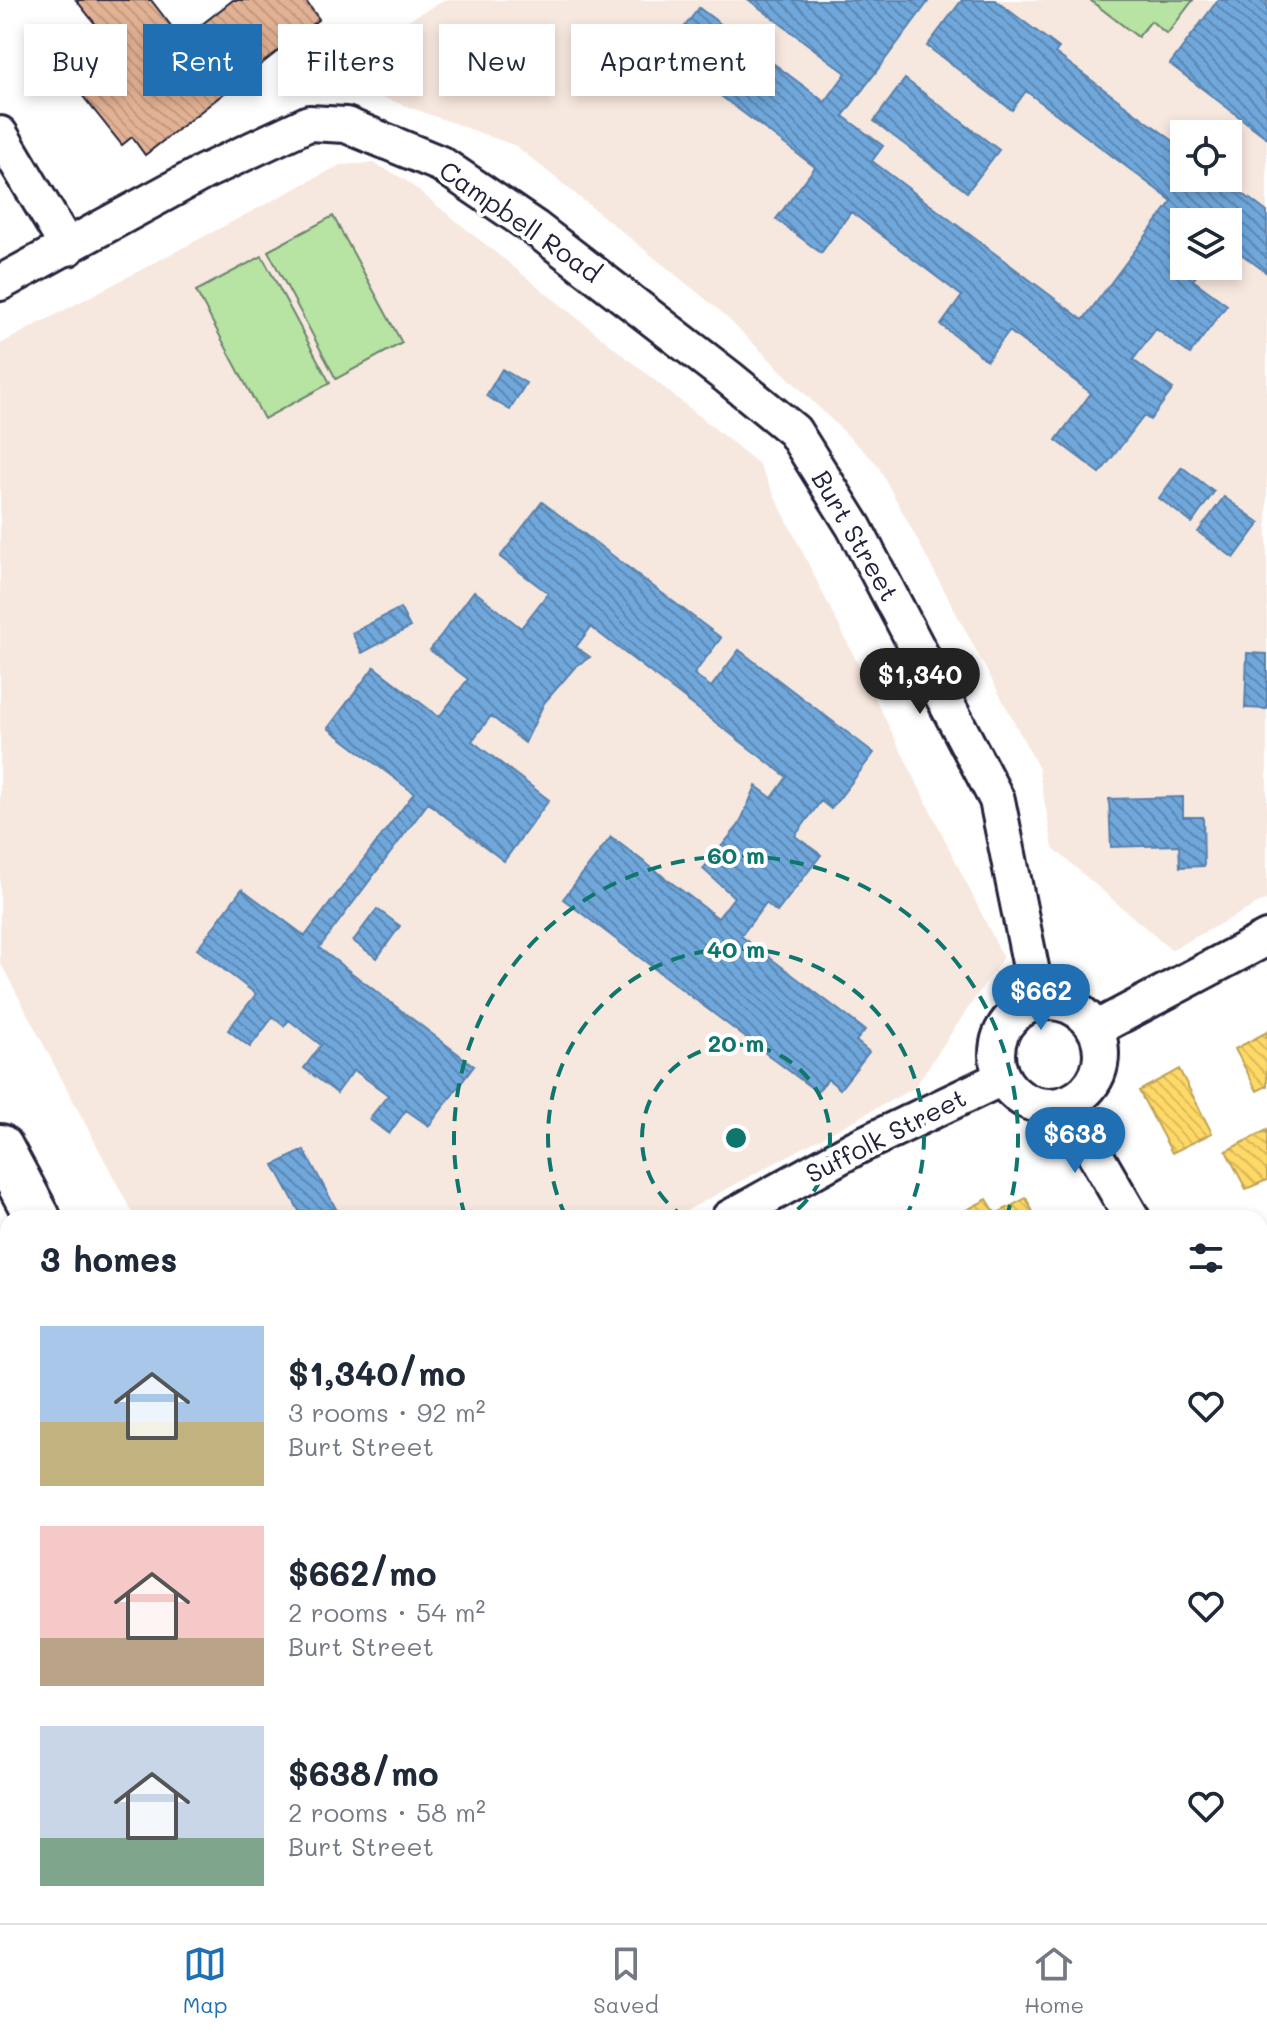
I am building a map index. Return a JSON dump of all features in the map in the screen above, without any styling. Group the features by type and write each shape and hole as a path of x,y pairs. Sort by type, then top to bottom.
{"main road":[{"path":"0,1147 34,1210"}],"street":[{"name":"Campbell Road","path":"0,283 204,172 281,135 309,123 346,125 441,164 535,228 794,431"},
{"path":"0,134 68,248"},
{"name":"Burt Street","path":"794,431 854,527 997,800 1038,1002"},
{"path":"1095,1029 1267,938"},
{"path":"1055,1001 1071,1006 1085,1016 1095,1029 1101,1046 1101,1065 1094,1082 1082,1095 1066,1104 1051,1107 1022,1100 1010,1090 997,1063 1001,1031 1010,1018 1038,1002 1055,1001"},
{"name":"Suffolk Street","path":"743,1210 855,1148 1002,1078"},
{"path":"1066,1104 1127,1210"}],"shaded area":[{"path":"445,0 1267,0 1267,899 1171,950 1053,848 1038,767 877,464 719,310 516,146 379,96 423,96 423,24 401,24"},
{"path":"374,163 404,179 759,464 1003,957 914,1088 688,1210 131,1210 0,962 0,344 340,165"}],"green space":[{"path":"1090,0 1193,0 1167,34 1151,21 1138,37"},
{"path":"333,216 402,343 336,379 268,251"},
{"path":"262,256 330,383 264,419 196,291"}],"building: Homes":[{"path":"1267,1032 1267,1086 1257,1091 1235,1049"},
{"path":"1179,1069 1212,1133 1172,1153 1139,1091"},
{"path":"1267,1130 1267,1180 1246,1189 1226,1151"},
{"path":"1026,1198 1032,1210 1004,1210"},
{"path":"987,1199 994,1210 967,1210"}],"building: Schools":[{"path":"749,0 928,2 843,116 883,146 872,161 1083,320 1172,201 1026,91 1012,110 927,46 962,0 995,0 1059,48 1055,53 1170,139 1170,192 1241,192 1267,212 1267,273 1242,254 1242,208 1170,208 1170,280 1193,280 1227,305 1190,354 1156,329 1133,360 1173,389 1150,420 1144,416 1100,473 1056,440 1091,393 1009,331 987,360 941,325 962,296 851,212 821,253 776,219 815,167 721,96 775,96 775,65 825,102 846,73"},
{"path":"1218,0 1267,0 1267,138 1170,64"},
{"path":"699,8 720,24 687,24"},
{"path":"905,79 999,150 967,192 874,121"},
{"path":"502,369 526,383 510,410 486,396"},
{"path":"1182,467 1214,492 1192,523 1159,498"},
{"path":"1224,497 1260,523 1234,558 1198,532"},
{"path":"542,502 721,638 694,674 711,687 739,650 874,753 831,809 821,801 795,836 821,855 777,912 766,903 741,936 865,1030 856,1041 869,1052 840,1089 828,1079 817,1092 563,899 611,837 718,918 734,897 703,869 739,825 756,786 772,798 787,777 591,627 576,647 590,657 575,667 544,703 525,743 491,716 472,741 549,800 504,861 428,803 319,948 474,1066 429,1126 406,1110 389,1134 369,1119 388,1095 354,1070 337,1093 304,1068 321,1045 289,1020 284,1026 273,1017 250,1047 228,1030 256,994 197,949 242,889 305,936 414,793 328,728 374,667 439,717 468,679 430,650 474,591 521,628 548,593 500,557"},
{"path":"400,608 410,627 362,653 352,633"},
{"path":"1247,653 1267,654 1267,709 1245,708"},
{"path":"1183,797 1183,817 1203,817 1204,866 1180,867 1179,845 1111,847 1109,799"},
{"path":"377,909 400,926 377,958 353,941"},
{"path":"304,1150 337,1210 299,1210 274,1165"}],"building: Other":[{"path":"76,0 151,0 170,24 143,24 143,96 220,96 145,155 132,137 122,145 83,96 127,96 127,24 95,24"},
{"path":"233,0 305,0 319,19 313,24 278,24 278,51 262,64 262,24 202,24"}]}
